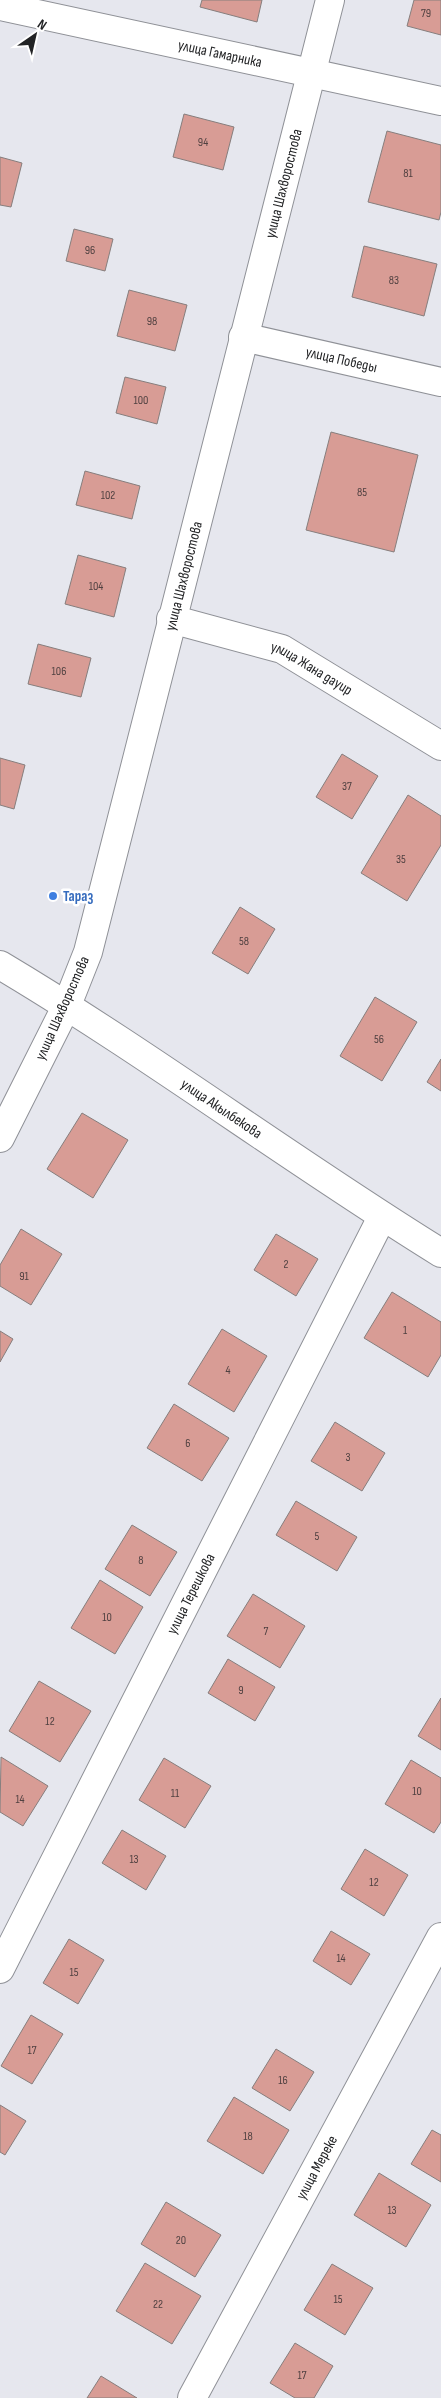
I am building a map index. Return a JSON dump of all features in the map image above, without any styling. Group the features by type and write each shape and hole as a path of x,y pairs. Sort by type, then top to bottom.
{"street":[{"name":"улица Шахворостова","path":"0,1138 67,1005 88,952 171,619 330,0"},
{"name":"улица Гамарника","path":"0,6 441,101"},
{"name":"улица Победы","path":"243,337 441,382"},
{"name":"улица Жана дауир","path":"171,619 282,649 441,746"},
{"name":"улица Акылбекова","path":"0,966 67,1005 382,1217 441,1253"},
{"name":"улица Терешкова","path":"0,1969 382,1217"},
{"name":"улица Мереке","path":"192,2398 441,1937"}],"building":[{"path":"202,0 262,0 257,22 200,7"},
{"path":"414,0 441,0 441,35 407,26"},
{"path":"184,114 234,127 223,170 173,157"},
{"path":"387,131 441,145 441,212 439,220 368,202"},
{"path":"0,157 22,163 11,207 0,205"},
{"path":"74,229 113,239 105,271 66,261"},
{"path":"364,246 437,264 424,316 352,297"},
{"path":"129,290 187,305 175,351 117,336"},
{"path":"125,377 166,387 157,424 116,413"},
{"path":"331,432 418,455 394,552 306,530"},
{"path":"85,471 140,486 132,519 76,505"},
{"path":"78,555 126,568 114,617 65,604"},
{"path":"38,644 91,658 81,697 28,684"},
{"path":"342,754 378,776 352,819 316,797"},
{"path":"0,758 25,765 14,809 0,805"},
{"path":"408,795 441,816 441,845 407,901 361,873"},
{"path":"240,907 275,929 248,974 212,953"},
{"path":"375,997 417,1022 382,1081 340,1056"},
{"path":"441,1059 441,1091 427,1082"},
{"path":"82,1113 128,1140 93,1198 47,1169"},
{"path":"21,1229 62,1254 31,1305 0,1286 0,1265"},
{"path":"276,1234 318,1259 296,1296 254,1270"},
{"path":"392,1292 441,1322 441,1355 428,1377 364,1338"},
{"path":"222,1329 267,1356 234,1412 188,1384"},
{"path":"0,1331 13,1339 0,1362"},
{"path":"174,1404 229,1438 202,1481 147,1448"},
{"path":"335,1422 385,1453 362,1491 311,1461"},
{"path":"296,1501 357,1537 337,1571 276,1535"},
{"path":"132,1525 177,1552 150,1596 105,1569"},
{"path":"100,1580 143,1607 115,1654 71,1628"},
{"path":"253,1594 305,1626 280,1668 227,1636"},
{"path":"228,1659 275,1687 255,1721 208,1693"},
{"path":"39,1681 91,1711 60,1762 9,1731"},
{"path":"441,1698 441,1750 418,1736"},
{"path":"1,1757 48,1786 23,1826 0,1812"},
{"path":"164,1758 211,1786 185,1828 139,1800"},
{"path":"411,1760 441,1778 441,1822 434,1833 385,1804"},
{"path":"122,1830 166,1856 146,1890 102,1863"},
{"path":"365,1849 408,1875 384,1916 341,1889"},
{"path":"331,1931 370,1954 351,1985 313,1961"},
{"path":"69,1939 104,1960 78,2004 43,1983"},
{"path":"31,2015 63,2034 32,2084 1,2066"},
{"path":"276,2049 314,2072 290,2111 252,2088"},
{"path":"234,2097 289,2130 263,2174 207,2141"},
{"path":"0,2105 26,2121 5,2155 0,2152"},
{"path":"432,2130 441,2135 441,2182 411,2164"},
{"path":"379,2173 431,2205 406,2247 354,2215"},
{"path":"166,2202 221,2235 195,2277 141,2244"},
{"path":"145,2263 201,2296 172,2344 116,2311"},
{"path":"332,2264 373,2288 345,2335 304,2310"},
{"path":"295,2343 333,2366 314,2398 295,2398 270,2383"},
{"path":"101,2376 137,2398 87,2398"}],"place":[{"name":"Тараз","path":"53,896"}]}
